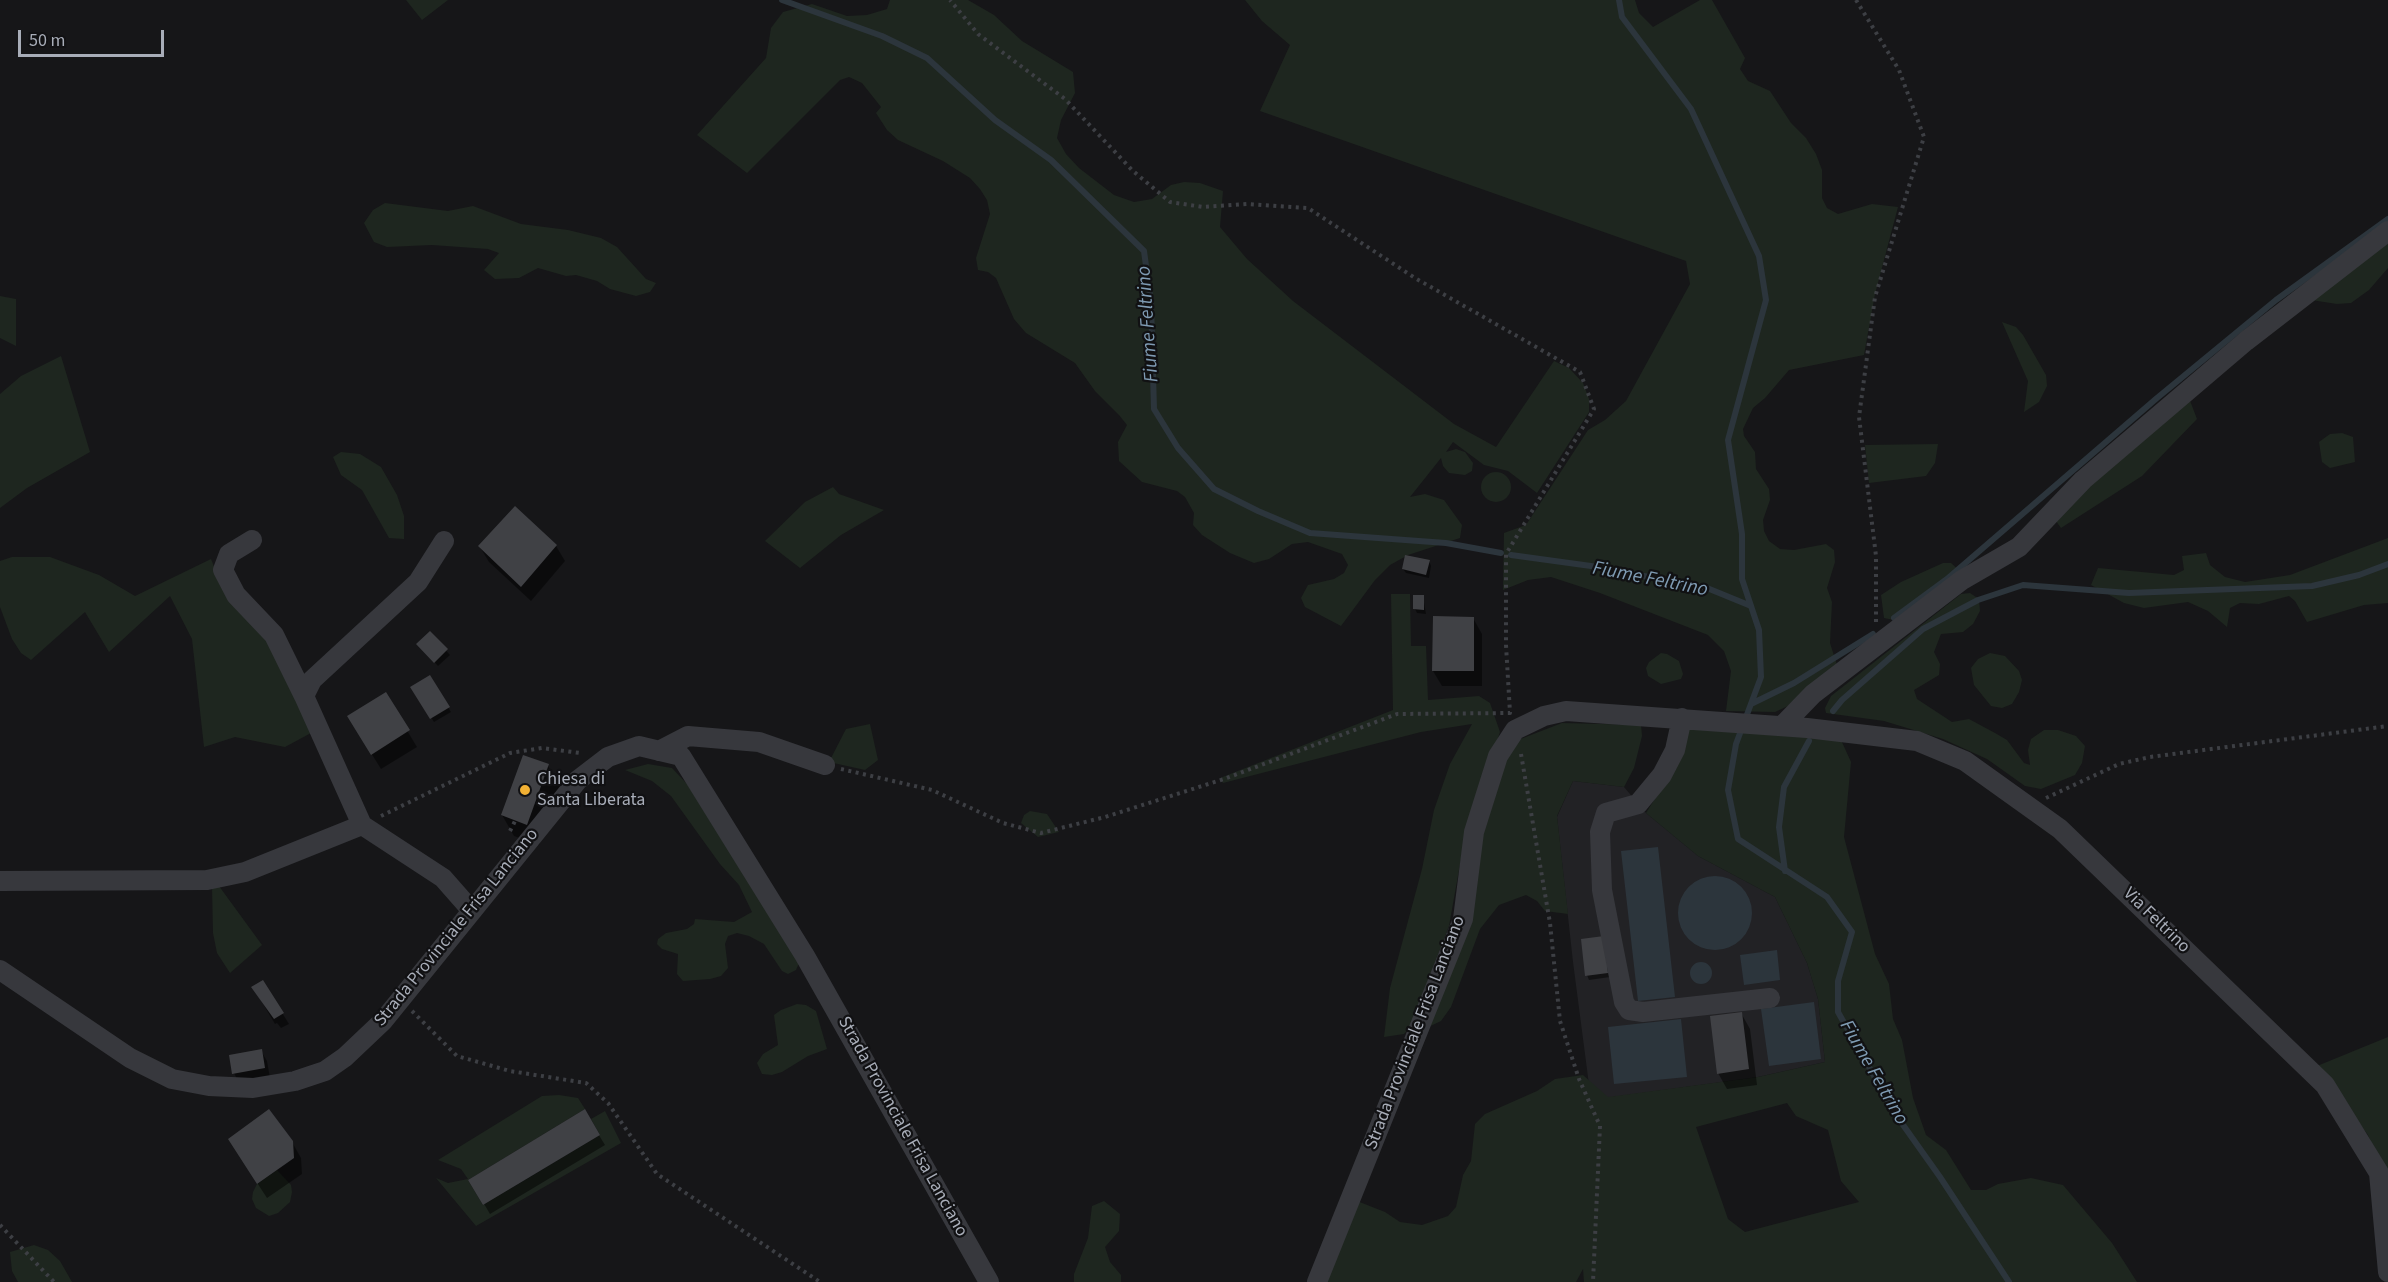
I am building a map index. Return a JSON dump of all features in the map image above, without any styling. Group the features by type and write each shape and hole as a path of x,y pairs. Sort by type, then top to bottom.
{"street":[{"path":"1515,730 1544,716 1566,711 1782,726 1813,694 1962,580 2019,546 2083,480 2246,341 2388,231"},
{"path":"252,540 229,554 223,570 236,596 274,635 362,825 442,878 472,911"},
{"path":"304,696 312,680 418,582 444,541"},
{"path":"1682,718 1675,750 1662,775 1638,804 1606,813 1600,832 1602,890 1624,1002 1629,1010 1643,1012 1770,998"},
{"name":"Via Feltrino","path":"1782,726 1917,741 1965,761 2060,829 2325,1085 2379,1173 2388,1272"},
{"name":"Strada Provinciale Frisa Lanciano","path":"1317,1282 1463,919 1474,832 1498,756 1515,730"},
{"path":"659,751 688,736 759,742 825,765"},
{"name":"Strada Provinciale Frisa Lanciano","path":"0,970 130,1058 172,1079 209,1086 252,1088 295,1081 325,1071 360,1043 401,1000 578,780 608,757 639,746 681,756 805,956 989,1282"},
{"path":"0,880 207,880 245,872 362,825"}],"path":[{"path":"825,765 932,790 1003,823 1041,833 1105,817 1224,778 1397,714 1510,712 1506,645 1506,554 1594,409 1580,372 1415,278 1308,208 1246,204 1203,207 1170,202 1132,171 1065,99 978,34 950,0"},
{"path":"1856,0 1899,70 1924,137 1875,297 1859,417 1876,556 1876,646"},
{"path":"2031,808 2054,793 2087,777 2130,762 2181,752 2388,726"},
{"path":"1515,730 1533,815 1547,902 1560,1021 1579,1079 1600,1126 1593,1282"},
{"path":"362,825 510,753 542,748 608,757"},
{"path":"401,1000 457,1056 510,1071 586,1083 608,1103 657,1174 820,1282"},
{"path":"0,1225 54,1282"}],"shaded area":[{"path":"406,0 448,0 422,20"},
{"path":"890,0 968,0 994,15 1022,41 1073,72 1075,93 1061,120 1057,138 1066,154 1079,168 1114,195 1134,202 1152,199 1171,185 1184,182 1200,183 1223,191 1220,227 1247,259 1293,301 1454,424 1496,447 1554,361 1569,368 1583,383 1589,399 1589,412 1537,493 1508,471 1484,465 1453,442 1446,452 1456,449 1465,452 1473,463 1472,471 1465,475 1449,473 1443,466 1441,458 1410,497 1425,494 1444,500 1462,525 1460,538 1408,555 1390,565 1375,580 1341,626 1305,607 1301,598 1308,585 1334,579 1344,573 1348,565 1342,554 1308,542 1292,544 1269,559 1254,563 1230,553 1202,535 1193,525 1194,513 1185,497 1177,491 1142,482 1119,461 1118,442 1127,425 1095,391 1075,363 1026,333 1014,319 996,278 988,272 978,270 976,258 990,214 987,200 980,189 970,178 943,161 898,140 887,130 876,113 881,107 862,83 849,77 840,80 747,173 697,135 766,58 771,28 783,12 812,4 847,16 867,15 887,9"},
{"path":"1245,0 1635,0 1639,13 1653,27 1700,0 1712,0 1745,58 1740,69 1748,81 1770,91 1791,123 1806,138 1816,154 1822,170 1822,198 1827,208 1838,214 1872,204 1898,207 1875,294 1864,355 1789,370 1765,398 1753,408 1743,429 1744,436 1755,452 1756,469 1769,489 1770,500 1763,520 1764,531 1769,541 1780,549 1794,550 1826,544 1834,550 1835,562 1827,588 1832,602 1830,643 1837,665 1790,705 1775,712 1726,711 1731,671 1724,651 1708,635 1600,593 1551,577 1528,580 1503,590 1504,533 1526,525 1588,430 1605,420 1626,401 1690,284 1686,261 1260,111 1290,45 1262,21"},
{"path":"385,203 448,211 473,206 521,224 568,230 601,238 617,247 646,279 656,283 650,292 636,296 610,289 597,281 576,275 566,276 538,268 519,278 495,279 484,270 499,253 488,249 432,245 387,247 374,242 364,223 373,210"},
{"path":"2388,242 2388,268 2369,290 2351,303 2337,304 2311,300"},
{"path":"0,296 16,299 16,346 0,338"},
{"path":"2002,322 2016,327 2023,335 2046,375 2047,386 2039,402 2024,412 2028,381"},
{"path":"61,356 90,452 27,488 0,508 0,394 21,376"},
{"path":"2189,398 2197,419 2142,476 2061,528 2056,521 2060,512"},
{"path":"2342,433 2353,437 2355,462 2330,468 2322,462 2319,442 2330,434"},
{"path":"1938,444 1935,463 1926,476 1869,483 1865,445"},
{"path":"341,452 360,454 381,467 397,495 404,516 404,539 389,538 362,490 341,475 333,457"},
{"path":"1496,472 1507,476 1511,487 1507,498 1496,502 1485,498 1481,487 1485,476"},
{"path":"833,487 839,494 884,510 841,535 800,568 765,541 805,502"},
{"path":"2388,538 2388,603 2364,605 2307,622 2295,601 2289,596 2259,604 2240,603 2230,608 2227,627 2208,611 2188,602 2144,608 2124,603 2091,585 2098,568 2174,575 2184,570 2182,556 2206,553 2210,565 2225,577 2245,582 2290,575"},
{"path":"12,557 50,557 99,575 135,596 211,559 219,579 276,644 311,733 285,747 235,737 204,747 192,639 170,596 109,652 85,612 31,660 21,653 12,639 0,607 0,561"},
{"path":"1943,563 1951,563 1962,573 1894,620 1884,618 1881,595 1901,582"},
{"path":"1970,593 1979,599 1980,611 1973,624 1963,632 1941,634 1934,652 1940,664 1939,675 1914,690 1917,699 1952,722 1969,719 2007,740 2024,763 2030,765 2028,750 2031,739 2044,730 2058,730 2076,736 2085,746 2082,763 2075,775 2041,789 2025,786 1987,759 1943,739 1884,721 1826,713 1825,708 1831,696 1961,594"},
{"path":"1391,594 1410,594 1411,646 1426,646 1428,700 1479,696 1490,703 1500,732 1464,842 1449,926 1410,1027 1404,1034 1384,1037 1390,988 1422,869 1434,810 1450,764 1472,724 1421,732 1223,783 1220,778 1393,710"},
{"path":"1661,653 1679,661 1683,674 1681,679 1661,684 1648,676 1646,668 1649,662"},
{"path":"1990,653 2005,656 2019,671 2022,680 2019,692 2012,704 2002,708 1991,706 1974,685 1971,668 1978,659"},
{"path":"1562,723 1641,725 1642,736 1634,768 1624,787 1573,781 1557,816 1568,914 1545,911 1537,901 1526,895 1499,905 1480,929 1451,1007 1441,1021 1420,1031 1477,858 1499,767 1518,740"},
{"path":"870,724 878,760 865,770 829,762 846,729"},
{"path":"1687,727 1841,740 1851,762 1844,837 1875,954 1889,984 1893,1019 1902,1040 1913,1098 1926,1135 1946,1150 1971,1190 1986,1190 1998,1184 2031,1178 2063,1185 2112,1243 2137,1282 1584,1282 1583,1269 1576,1282 1326,1282 1357,1201 1385,1212 1400,1222 1422,1225 1448,1216 1456,1207 1463,1175 1471,1161 1475,1124 1485,1114 1537,1091 1555,1079 1583,1075 1608,1097 1758,1077 1825,1062 1818,999 1807,963 1775,897 1698,856 1646,813 1677,763","holes":["1787,1103 1796,1116 1828,1130 1841,1181 1859,1202 1745,1232 1728,1219 1696,1127"]},
{"path":"648,764 672,768 688,785 799,963 796,970 788,974 782,971 764,944 737,933 728,936 725,944 728,968 721,976 683,981 677,974 678,954 662,949 657,944 658,939 666,933 687,929 694,924 695,919 734,922 752,912 739,885 720,864 671,796 652,781 625,770"},
{"path":"1573,781 1624,787 1646,813 1698,856 1775,897 1807,963 1818,999 1825,1062 1758,1077 1591,1100 1557,817"},
{"path":"1030,811 1047,814 1059,832 1038,837 1021,823 1024,815"},
{"path":"1658,847 1675,997 1638,1001 1621,851"},
{"path":"1715,876 1729,879 1741,887 1749,899 1752,913 1749,927 1741,939 1729,947 1715,950 1701,947 1689,939 1681,927 1678,913 1681,899 1689,887 1701,879"},
{"path":"219,886 262,945 230,973 217,953 213,933 212,887"},
{"path":"1777,950 1780,980 1744,985 1740,955"},
{"path":"1701,962 1709,965 1712,973 1709,981 1701,984 1693,981 1690,973 1693,965"},
{"path":"1814,1002 1821,1059 1769,1066 1761,1009"},
{"path":"797,1004 806,1005 816,1011 827,1049 808,1056 782,1072 772,1075 762,1074 757,1063 763,1054 778,1045 774,1015"},
{"path":"1681,1019 1687,1077 1614,1084 1608,1027"},
{"path":"2388,1037 2388,1183 2368,1135 2317,1066"},
{"path":"559,1095 578,1098 585,1109 468,1180 483,1205 600,1135 591,1119 605,1111 621,1143 476,1226 436,1178 448,1183 468,1179 461,1169 438,1160 542,1096"},
{"path":"277,1170 291,1185 292,1192 290,1202 278,1213 269,1216 256,1208 252,1199 253,1192 257,1184"},
{"path":"1104,1201 1120,1214 1119,1231 1105,1247 1110,1262 1121,1275 1121,1282 1074,1282 1074,1274 1088,1238 1092,1206"},
{"path":"34,1245 48,1250 60,1261 72,1282 18,1282 12,1271 10,1252"}],"building":[{"path":"515,506 557,545 521,587 478,546"},
{"path":"1405,555 1430,560 1426,575 1402,569"},
{"path":"1413,595 1424,595 1424,610 1413,609"},
{"path":"1433,616 1474,617 1474,671 1432,671"},
{"path":"430,631 448,649 434,663 416,644"},
{"path":"430,675 450,707 430,719 410,687"},
{"path":"386,692 410,730 371,755 347,716"},
{"name":"Chiesa di Santa Liberata","path":"523,755 549,764 527,825 501,815"},
{"path":"1604,936 1608,973 1585,976 1581,939"},
{"path":"263,980 284,1013 274,1019 251,987"},
{"path":"1742,1012 1749,1069 1717,1074 1710,1016"},
{"path":"262,1049 265,1068 232,1074 229,1055"},
{"path":"269,1109 293,1141 294,1158 257,1184 228,1139"},
{"path":"585,1109 600,1135 483,1205 468,1180"}],"waterway":[{"name":"Fiume Feltrino","path":"782,0 882,36 927,58 995,120 1051,160 1144,251 1151,303 1154,409 1178,448 1214,489 1310,533 1446,543 1501,553"},
{"name":"Fiume Feltrino","path":"1619,0 1622,17 1691,109 1759,256 1766,300 1728,440 1742,534 1742,579 1759,630 1761,677 1736,744 1728,790 1738,839 1827,897 1852,932 1838,981 1838,1012 1896,1115 2009,1282"},
{"path":"1894,618 1947,579 2157,398 2276,300 2388,219"},
{"name":"Fiume Feltrino","path":"1511,555 1591,566 1707,588 1751,606"},
{"path":"1833,711 1842,700 1923,629 1978,600 2023,585 2129,593 2312,586 2359,575 2388,564"},
{"path":"1751,704 1794,683 1873,634"},
{"path":"1785,871 1779,827 1784,787 1809,741"}],"place":[{"name":"Chiesa di Santa Liberata","path":"525,790"}]}
